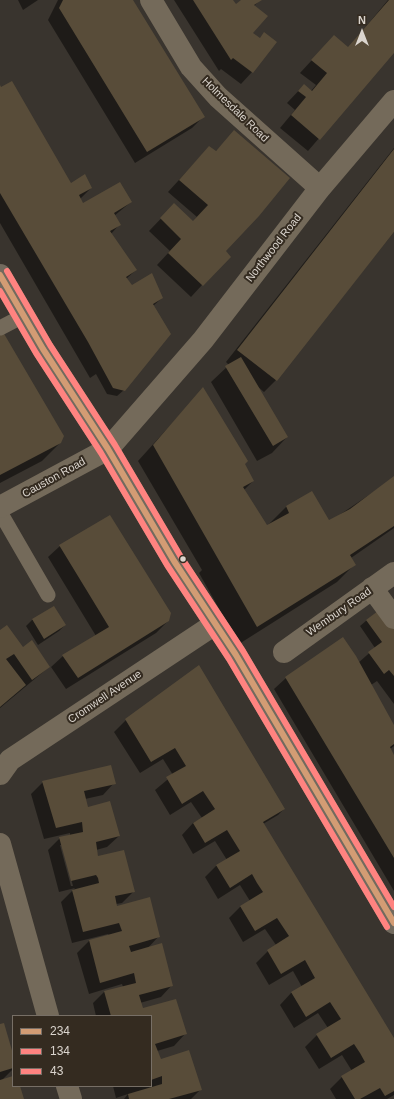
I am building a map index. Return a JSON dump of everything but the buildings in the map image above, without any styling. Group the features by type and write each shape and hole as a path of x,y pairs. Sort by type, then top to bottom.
{"highway":[{"path":"0,275 23,316 108,449 174,561 236,655 394,923"}],"street":[{"name":"Holmesdale Road","path":"151,0 191,67 218,97 320,188"},
{"name":"Northwood Road","path":"108,449 203,340 320,188 392,106"},
{"name":"Causton Road","path":"0,507 108,449"},
{"name":"Wembury Road","path":"284,652 394,573"},
{"path":"372,588 394,618"},
{"name":"Cromwell Avenue","path":"0,774 10,760 215,624"},
{"path":"0,844 48,1015"},
{"path":"67,1087 71,1099"}],"lane":[{"path":"0,328 23,316"},
{"path":"0,512 48,595"}],"transit line":[{"name":"43","path":"7,271 50,345 115,445 181,557 243,651 394,907"},
{"name":"234","path":"0,275 43,349 108,449 174,561 236,655 394,923"},
{"name":"134","path":"0,291 36,353 101,453 167,565 229,659 387,927"}]}
